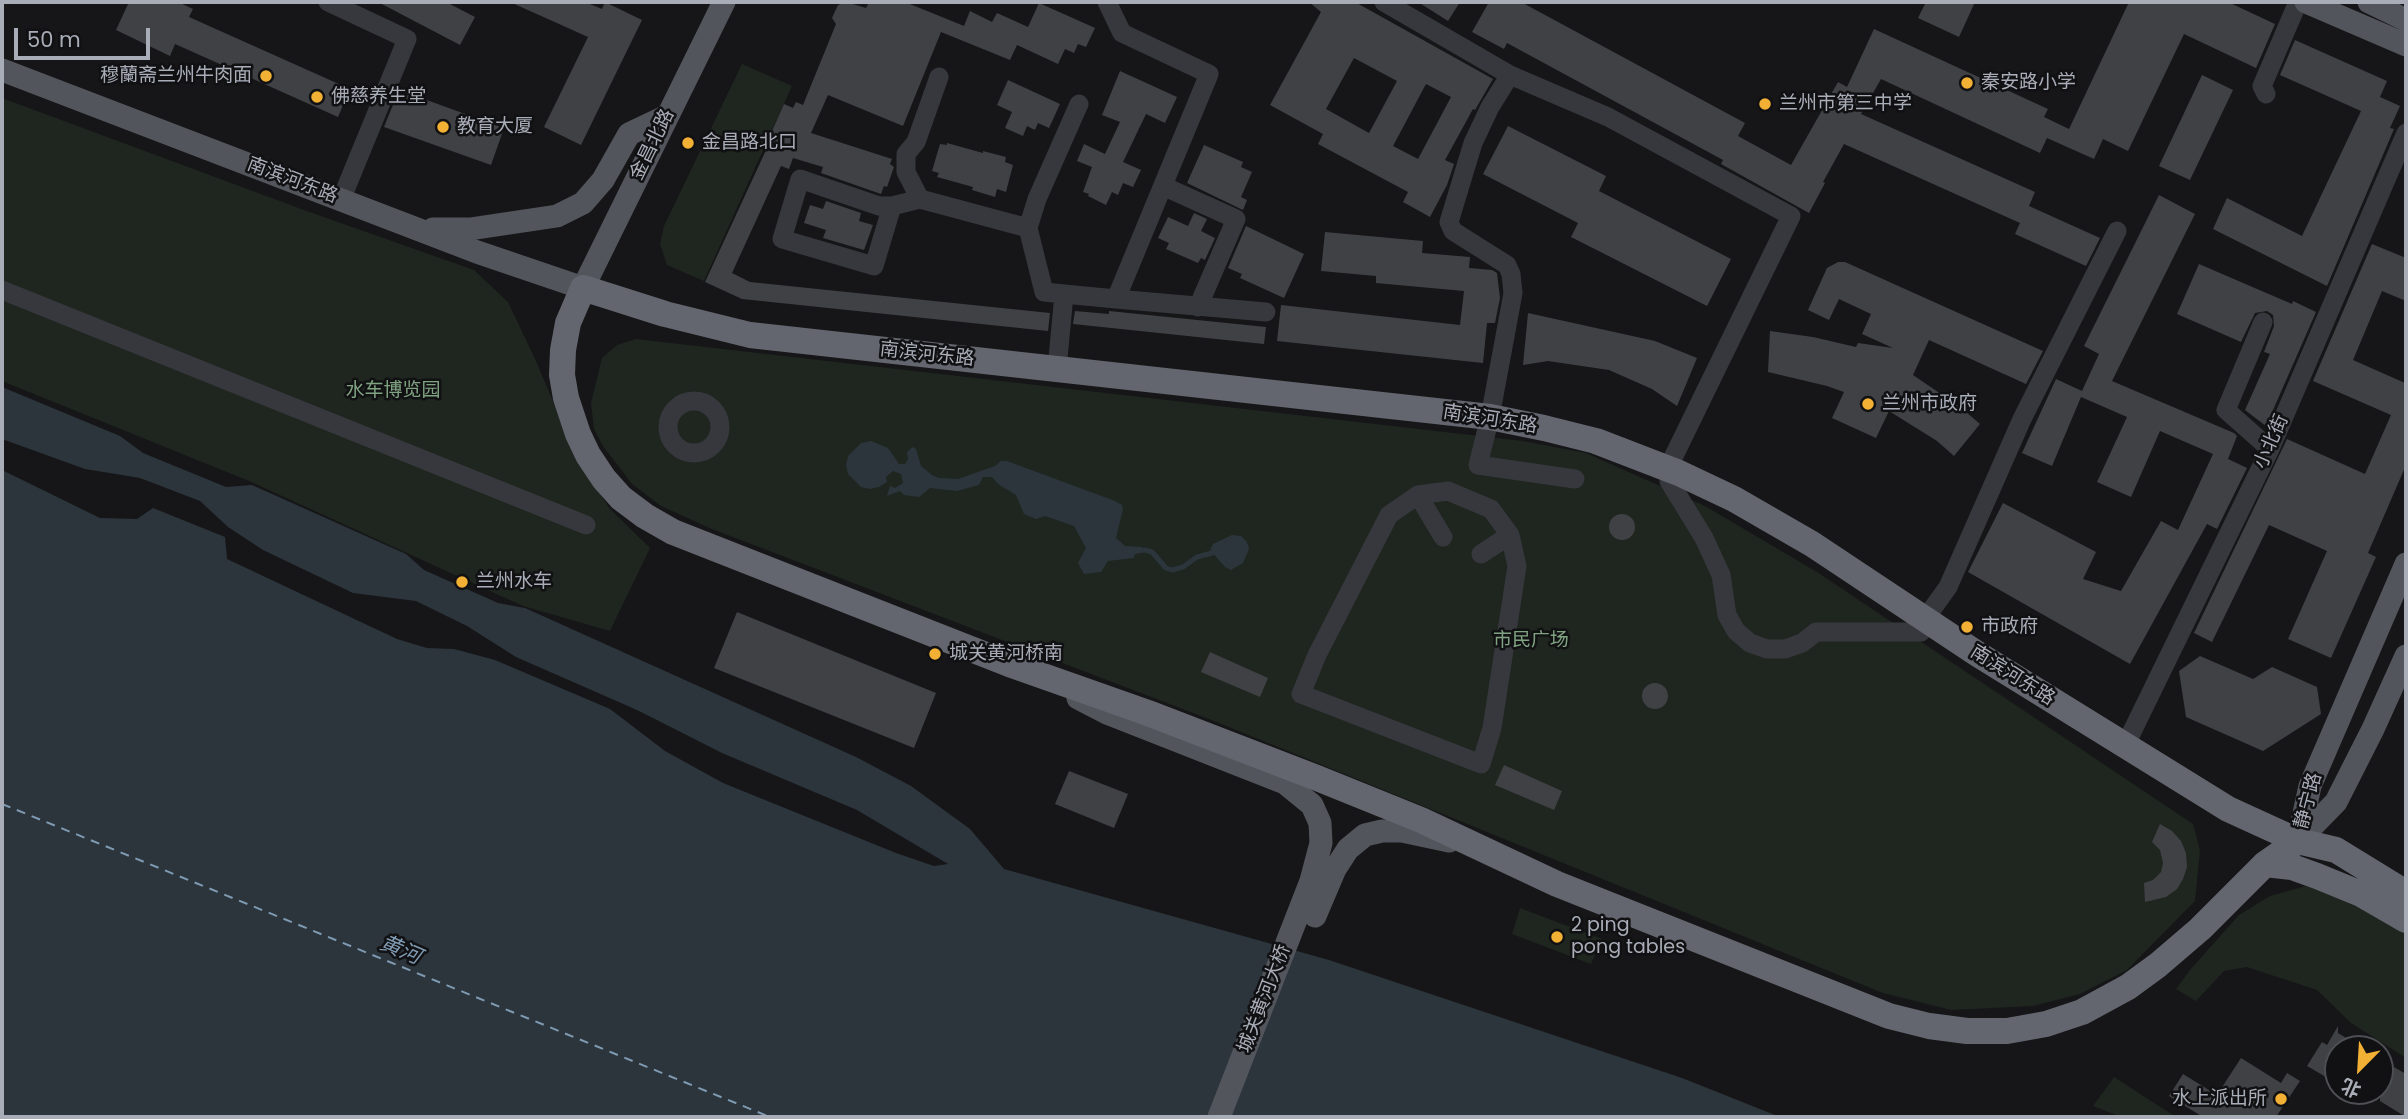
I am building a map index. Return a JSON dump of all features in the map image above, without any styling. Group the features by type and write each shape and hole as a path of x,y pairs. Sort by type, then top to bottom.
{"highway":[{"name":"南滨河东路","path":"583,288 665,314 750,335 1490,417 1596,441 1668,475 1734,499 1812,544 1923,626 2228,809 2298,841 2336,850 2406,893"},
{"path":"583,288 568,323 562,374 566,398 578,434 604,479 621,498 673,532 1009,664 1148,713 1421,820 1557,884 1889,1016 1928,1026 1967,1031 2007,1031 2046,1024 2082,1012 2128,987 2158,965 2200,929 2265,864 2298,841"},
{"path":"2265,864 2292,867 2317,876 2361,894 2406,920"}],"main road":[{"name":"金昌北路","path":"583,288 724,2"},
{"path":"2306,2 2406,45"},
{"path":"2369,2 2406,20"},
{"name":"南滨河东路","path":"2,70 417,229 583,288"},
{"path":"417,229 470,229 557,216 583,204 603,180 629,134 667,116"},
{"name":"静宁路","path":"2298,841 2310,786 2406,564"},
{"name":"静宁路","path":"2298,841 2336,802 2406,656"},
{"path":"1009,664 1107,713 1284,783 1312,805 1320,823 1319,885"},
{"path":"1319,885 1348,849 1365,835 1382,831 1402,831 1437,837 1508,861"},
{"name":"城关黄河大桥","path":"1219,1117 1319,885"},
{"name":"城关黄河大桥","path":"1235,1117 1319,885"}],"street":[{"path":"328,2 407,39 341,200"},
{"path":"1107,2 1122,33 1209,74 1116,299"},
{"path":"1384,2 1510,75 1608,117 1791,216 1668,475 1704,538 1721,575 1727,615 1736,631 1750,642 1767,649 1785,649 1802,643 1816,632 1923,626 1948,587 2022,419 2117,231"},
{"path":"2266,94 2262,86 2298,2"},
{"path":"1510,75 1490,107 1473,143 1449,222 1453,231 1507,265 1511,274 1513,293 1490,417 1478,465 1575,479"},
{"path":"920,199 906,172 906,154 916,142 939,77"},
{"path":"1079,104 1037,199 1028,228 1044,292 1266,312"},
{"name":"小北街","path":"2125,746 2270,449 2406,132"},
{"path":"892,206 874,266 782,239 800,179 879,206 892,206 920,199 1028,228"},
{"path":"1163,186 1237,219 1198,307"},
{"path":"2,290 586,525"},
{"path":"1057,369 1064,294"},
{"path":"2263,322 2226,410 2270,449"},
{"path":"1448,491 1491,509 1510,535 1517,566 1492,727 1481,764 1301,694 1317,655 1389,515 1418,495 1448,491"},
{"path":"1418,495 1443,537"},
{"path":"1482,554 1510,535"}],"green space":[{"path":"742,64 792,86 704,281 667,265 660,244 664,226"},
{"name":"水车博览园","path":"2,98 474,270 508,302 578,461 610,509 650,548 610,631 523,606 249,481 2,381"},
{"name":"市民广场","path":"636,339 1523,441 1586,453 1705,506 1817,572 2193,824 2200,850 2195,901 2127,970 2080,994 2033,1006 1951,1010 1883,993 1214,721 712,529 661,506 632,484 603,446 594,429 591,403 602,358 617,345"},
{"path":"2306,886 2355,900 2406,932 2406,1058 2394,1050 2394,1035 2370,1035 2351,1023 2317,990 2247,967 2224,971 2196,1001 2176,989 2239,915 2270,896"},
{"name":"2 ping pong tables","path":"1520,908 1602,939 1591,964 1512,934"},
{"path":"2114,1077 2176,1117 2121,1117 2093,1106"}],"water":[{"name":"黄河","path":"2,387 120,436 143,453 226,487 252,485 406,554 424,570 498,603 525,608 856,757 911,786 970,829 1004,869 1329,960 1682,1078 1780,1117 2,1117 2,470 100,518 137,519 153,508 225,537 227,559 397,639 427,648 454,649 495,660 610,709 665,751 723,783 896,853 934,866 948,864 857,810 722,753 637,710 516,657 467,626 416,601 353,593 263,550 228,527 200,501 140,478 85,469 2,439"},
{"path":"871,441 888,448 899,464 905,464 908,459 907,452 913,447 921,466 939,478 958,479 1007,461 1115,501 1122,505 1123,509 1116,538 1125,546 1142,547 1146,552 1135,554 1134,558 1108,561 1101,572 1084,574 1078,563 1086,548 1074,526 1045,516 1036,519 1024,514 1016,495 992,477 983,477 979,485 957,491 930,488 919,497 904,495 900,491 887,496 890,486 895,488 903,483 901,474 893,471 886,477 887,482 879,487 861,487 848,474 846,465 848,456 861,443"},
{"path":"1232,535 1241,536 1249,549 1243,563 1231,570 1210,550 1213,544"}],"building":[{"path":"129,2 178,2 193,9 189,17 350,89 338,117 175,44 170,56 116,30"},
{"path":"378,2 446,2 475,17 460,45"},
{"path":"510,2 585,2 602,9 605,2 642,20 581,145 544,127 588,37"},
{"path":"846,2 866,8 869,2 905,2 964,26 970,11 992,22 997,13 1028,27 1039,3 1095,28 1086,47 1078,44 1074,53 1065,49 1058,64 1017,45 1010,60 941,32 903,126 828,95 811,133 892,159 890,164 894,167 887,187 884,186 881,194 821,173 823,167 793,158 789,169 781,166 732,273 750,282 1050,313 1048,331 742,299 705,282 767,148 765,147 784,104 793,108 796,102 803,105 836,24 832,18 838,5"},
{"path":"1309,2 1355,2 1493,79 1445,160 1454,164 1447,185 1430,217 1403,202 1408,192 1318,144 1323,134 1270,105 1321,12","holes":["1354,58 1397,81 1369,133 1326,109","1426,84 1451,97 1418,159 1393,146"]},
{"path":"1418,2 1460,2 1448,21"},
{"path":"1489,2 1521,2 1745,123 1738,136 1791,165 1838,82 1847,87 1874,29 2048,109 2044,117 2069,129 2129,2 2228,2 2275,24 2256,68 2184,34 2128,151 2103,139 2094,159 2047,138 2040,153 1881,79 1861,114 2035,192 2029,206 2100,238 2086,266 2015,234 2020,223 1844,144 1809,213 1721,164 1723,160 1507,43 1504,49 1472,32"},
{"path":"1926,2 1975,2 1959,37 1918,18"},
{"path":"2295,40 2387,81 2380,97 2400,106 2390,128 2394,129 2327,286 2213,229 2227,198 2302,236 2361,111 2280,75"},
{"path":"1120,71 1177,97 1165,123 1146,114 1123,162 1141,170 1133,187 1123,183 1118,195 1112,192 1106,205 1083,192 1092,167 1077,161 1084,144 1105,154 1120,122 1102,115"},
{"path":"2202,75 2233,90 2190,180 2159,166"},
{"path":"1008,80 1060,104 1049,128 1038,123 1035,130 1027,126 1023,136 1005,128 1012,112 997,105"},
{"name":"教育大厦","path":"399,90 504,128 491,165 384,127"},
{"path":"1508,126 1606,176 1599,191 1731,259 1707,306 1571,237 1578,223 1483,174"},
{"path":"947,143 1006,157 1005,162 1013,165 1006,192 997,189 995,197 972,190 973,187 937,177 939,173 932,171 940,144"},
{"path":"1204,145 1243,162 1241,167 1252,172 1241,197 1247,200 1243,210 1187,183"},
{"path":"2159,195 2195,214 2112,381 2234,433 2237,436 2228,459 2247,468 2217,529 2207,524 2130,664 1968,572 2003,503 2096,552 2083,579 2121,591 2161,521 2178,530 2213,454 2160,431 2131,497 2097,482 2127,417 2081,397 2052,466 2022,453 2056,379 2082,391 2099,354 2084,346"},
{"path":"826,201 861,213 859,221 873,225 864,250 823,238 826,230 804,223 810,205 823,209"},
{"path":"1194,213 1207,219 1201,231 1215,238 1205,260 1201,258 1198,263 1166,249 1169,243 1158,238 1168,217 1188,226"},
{"path":"1246,226 1304,254 1284,298 1240,278 1242,274 1228,268"},
{"path":"1325,232 1423,241 1422,253 1470,257 1469,268 1497,273 1500,298 1495,323 1487,323 1483,363 1277,341 1281,305 1460,325 1464,291 1376,283 1376,276 1321,271"},
{"path":"2372,244 2406,258 2406,301 2382,291 2353,360 2405,383 2406,380 2406,465 2368,553 2376,557 2331,658 2288,639 2327,551 2269,525 2212,642 2194,633 2287,439 2365,474 2391,415 2313,381"},
{"path":"1838,262 1845,262 2043,351 2026,384 1929,340 1913,375 1980,424 1954,456 1937,441 1889,411 1876,438 1832,418 1844,392 1768,372 1770,331 1856,347 1858,343 1893,348 1862,334 1871,314 1839,299 1829,320 1808,310 1827,268"},
{"path":"2199,264 2316,312 2266,426 2245,410 2270,354 2264,352 2274,326 2273,315 2267,311 2255,313 2241,342 2177,314"},
{"path":"1075,311 1109,314 1109,311 1266,327 1264,344 1073,324"},
{"path":"1528,313 1655,341 1697,358 1677,406 1652,389 1609,370 1548,361 1523,365"},
{"path":"1622,514 1631,518 1635,527 1631,536 1622,540 1613,536 1609,527 1613,518"},
{"path":"737,612 936,693 914,748 714,668"},
{"path":"1210,652 1268,678 1260,697 1201,672"},
{"path":"2200,656 2253,679 2272,667 2317,687 2321,714 2263,751 2186,717 2179,671"},
{"path":"1655,683 1664,687 1668,696 1664,705 1655,709 1646,705 1642,696 1646,687"},
{"path":"1504,765 1562,791 1554,810 1495,785"},
{"path":"1069,771 1128,794 1114,828 1055,804"},
{"path":"2160,824 2172,831 2181,841 2186,853 2187,867 2177,889 2166,897 2145,902 2144,883 2153,880 2161,872 2163,863 2160,850 2152,842"},
{"path":"2322,1042 2324,1043 2324,1076 2307,1066"},
{"path":"2241,1058 2281,1083 2287,1073 2300,1081 2276,1117 2203,1117 2169,1096 2183,1074 2217,1095"},
{"path":"2394,1067 2406,1074 2406,1117 2386,1105 2394,1105"}],"waterway":[{"path":"1145,550 1152,552 1166,568 1172,570 1183,567 1197,557 1212,553"}],"ferry route":[{"path":"2,804 770,1117"}],"place":[{"name":"穆蘭斋兰州牛肉面","path":"266,76"},
{"name":"秦安路小学","path":"1967,83"},
{"name":"佛慈养生堂","path":"317,97"},
{"name":"兰州市第三中学","path":"1765,104"},
{"name":"教育大厦","path":"443,127"},
{"name":"金昌路北口","path":"688,143"},
{"name":"兰州市政府","path":"1868,404"},
{"name":"兰州水车","path":"462,582"},
{"name":"市政府","path":"1967,627"},
{"name":"城关黄河桥南","path":"935,654"},
{"name":"2 ping pong tables","path":"1557,937"},
{"name":"水上派出所","path":"2281,1099"}]}
